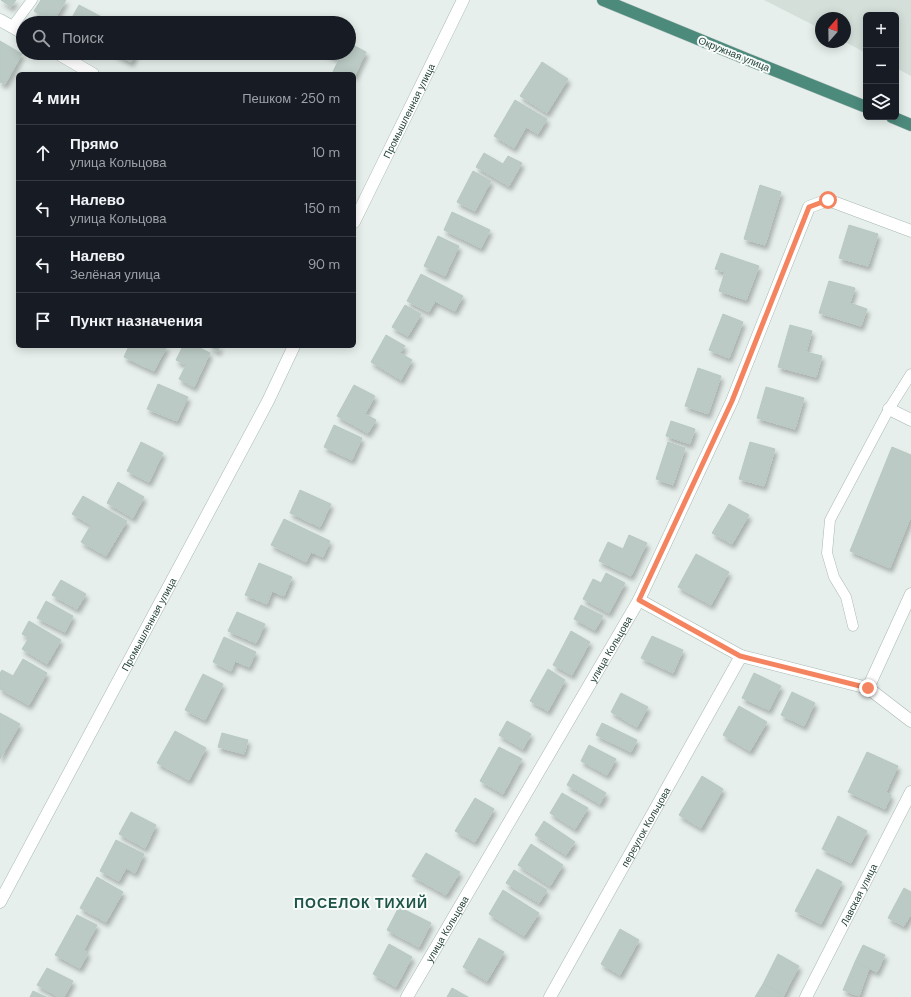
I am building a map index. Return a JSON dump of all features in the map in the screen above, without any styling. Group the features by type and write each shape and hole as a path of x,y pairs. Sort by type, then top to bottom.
{"highway":[{"name":"Окружная улица","path":"603,0 863,106"},
{"path":"899,120 911,125"}],"street":[{"name":"Промышленная улица","path":"356,218 464,0"},
{"path":"0,20 16,29"},
{"path":"69,60 90,72"},
{"name":"улица Кольцова","path":"407,997 639,600 732,401 809,207 828,200 911,231"},
{"name":"Промышленная улица","path":"0,902 268,401 293,348"},
{"path":"890,409 911,420"},
{"path":"868,688 911,594"},
{"path":"639,600 740,656 868,688 911,721"},
{"name":"переулок Кольцова","path":"550,997 740,656"},
{"name":"Лавская улица","path":"806,997 911,792"}],"lane":[{"path":"20,16 32,0"},
{"path":"12,27 16,22"},
{"path":"853,626 846,597 834,577 827,553 830,520 890,409 911,374"}],"shaded area":[{"path":"764,0 911,0 911,76 899,70 899,12 863,12 863,51 851,45 851,12 815,12 815,26"}],"building":[{"path":"1,0 16,0 11,7"},
{"path":"41,0 66,0 57,16 43,16 34,11"},
{"path":"79,5 100,16 73,16"},
{"path":"0,41 16,50 16,60 19,60 5,84 0,82"},
{"path":"356,47 366,52 356,73 333,72 339,60 356,60"},
{"path":"542,62 568,79 547,113 520,96"},
{"path":"515,100 547,119 538,134 526,127 514,148 494,136"},
{"path":"484,153 503,164 508,156 522,163 509,186 476,167"},
{"path":"473,171 491,181 475,211 457,202"},
{"path":"760,185 781,192 765,245 744,239"},
{"path":"452,212 490,230 481,248 444,230"},
{"path":"849,225 878,234 868,266 839,258"},
{"path":"438,236 459,246 445,276 424,266"},
{"path":"721,253 759,266 746,300 719,291 725,272 715,269"},
{"path":"421,274 463,296 455,311 435,301 429,312 407,301"},
{"path":"829,281 855,288 850,303 867,309 861,326 819,313"},
{"path":"405,305 421,314 408,336 392,327"},
{"path":"723,314 743,322 729,358 709,350"},
{"path":"790,325 812,331 806,352 822,356 816,377 778,367"},
{"path":"386,335 405,346 400,353 412,360 401,380 371,362"},
{"path":"128,348 166,348 154,371 124,357"},
{"path":"182,348 200,348 210,353 194,387 179,379 186,365 176,360"},
{"path":"212,348 219,348 218,351"},
{"path":"698,368 721,376 708,414 685,406"},
{"path":"158,384 188,397 177,421 147,409"},
{"path":"354,385 375,396 365,414 376,420 368,433 337,416"},
{"path":"766,387 804,398 795,429 757,418"},
{"path":"671,421 695,429 690,444 666,436"},
{"path":"334,425 362,438 352,460 324,447"},
{"path":"141,442 163,453 149,482 127,471"},
{"path":"668,442 685,448 673,485 656,479"},
{"path":"750,442 775,449 764,486 739,479"},
{"path":"892,447 911,455 911,516 890,568 850,551"},
{"path":"118,482 144,497 133,518 107,503"},
{"path":"300,490 331,504 320,527 290,513"},
{"path":"83,496 127,521 106,556 81,542 91,525 72,514"},
{"path":"729,504 749,515 732,544 712,533"},
{"path":"284,519 330,541 323,557 311,552 306,562 271,545"},
{"path":"629,535 647,543 631,576 599,561 608,542 623,549"},
{"path":"696,554 729,572 711,605 678,587"},
{"path":"259,563 292,577 284,596 272,591 267,604 245,595"},
{"path":"606,573 625,583 609,613 583,599 593,579 601,583"},
{"path":"61,580 86,594 77,609 52,595"},
{"path":"46,601 73,616 65,632 37,618"},
{"path":"581,605 603,616 595,630 574,619"},
{"path":"237,612 265,624 256,643 228,631"},
{"path":"29,621 61,640 47,664 22,649 29,638 22,634"},
{"path":"571,631 590,642 572,675 553,665"},
{"path":"652,636 683,650 673,673 641,658"},
{"path":"224,637 256,652 249,667 235,661 231,671 213,662"},
{"path":"23,659 47,673 29,705 0,689 0,673 2,670 13,676"},
{"path":"548,669 565,680 548,711 530,701"},
{"path":"754,673 781,686 769,710 742,698"},
{"path":"203,674 223,684 205,720 185,710"},
{"path":"792,692 815,703 804,726 781,715"},
{"path":"621,693 648,707 637,727 611,712"},
{"path":"739,706 767,722 750,751 723,735"},
{"path":"0,713 20,724 0,759"},
{"path":"507,721 531,734 523,749 499,735"},
{"path":"602,723 637,740 631,752 596,735"},
{"path":"175,731 206,748 189,780 157,763"},
{"path":"222,733 248,740 244,754 218,747"},
{"path":"589,745 616,759 607,775 581,761"},
{"path":"499,747 522,759 503,794 480,781"},
{"path":"867,752 898,766 886,792 891,795 885,809 848,792"},
{"path":"573,774 606,793 600,804 567,785"},
{"path":"702,776 723,789 701,828 679,815"},
{"path":"562,793 588,808 575,829 550,813"},
{"path":"475,798 494,809 475,842 455,831"},
{"path":"131,812 156,825 145,848 119,834"},
{"path":"838,816 867,831 851,863 822,849"},
{"path":"544,821 575,842 566,855 535,835"},
{"path":"116,840 144,854 135,873 126,868 119,881 100,871"},
{"path":"531,844 563,865 550,886 518,865"},
{"path":"426,853 460,872 446,895 412,876"},
{"path":"817,869 842,882 821,924 795,911"},
{"path":"514,870 547,890 539,903 506,883"},
{"path":"97,877 123,892 106,922 80,908"},
{"path":"904,888 911,892 911,914 904,926 888,918"},
{"path":"503,890 539,913 524,936 489,914"},
{"path":"399,907 431,923 419,947 387,930"},
{"path":"77,915 97,925 84,950 88,953 80,968 55,955"},
{"path":"620,929 639,940 620,975 601,964"},
{"path":"479,938 504,952 487,981 463,967"},
{"path":"389,944 412,957 396,987 373,974"},
{"path":"863,945 885,955 877,972 855,962"},
{"path":"778,954 799,966 784,995 763,984"},
{"path":"855,962 869,968 859,996 843,990"},
{"path":"47,968 73,981 64,997 59,997 37,985"},
{"path":"763,984 784,995 783,997 755,997"},
{"path":"452,988 468,997 447,997"},
{"path":"33,991 46,997 30,997"}],"district":[{"name":"ПОСЕЛОК ТИХИЙ","path":"361,903"}],"route":[{"path":"828,200 809,207 732,401 639,600 740,656 868,688"}]}
